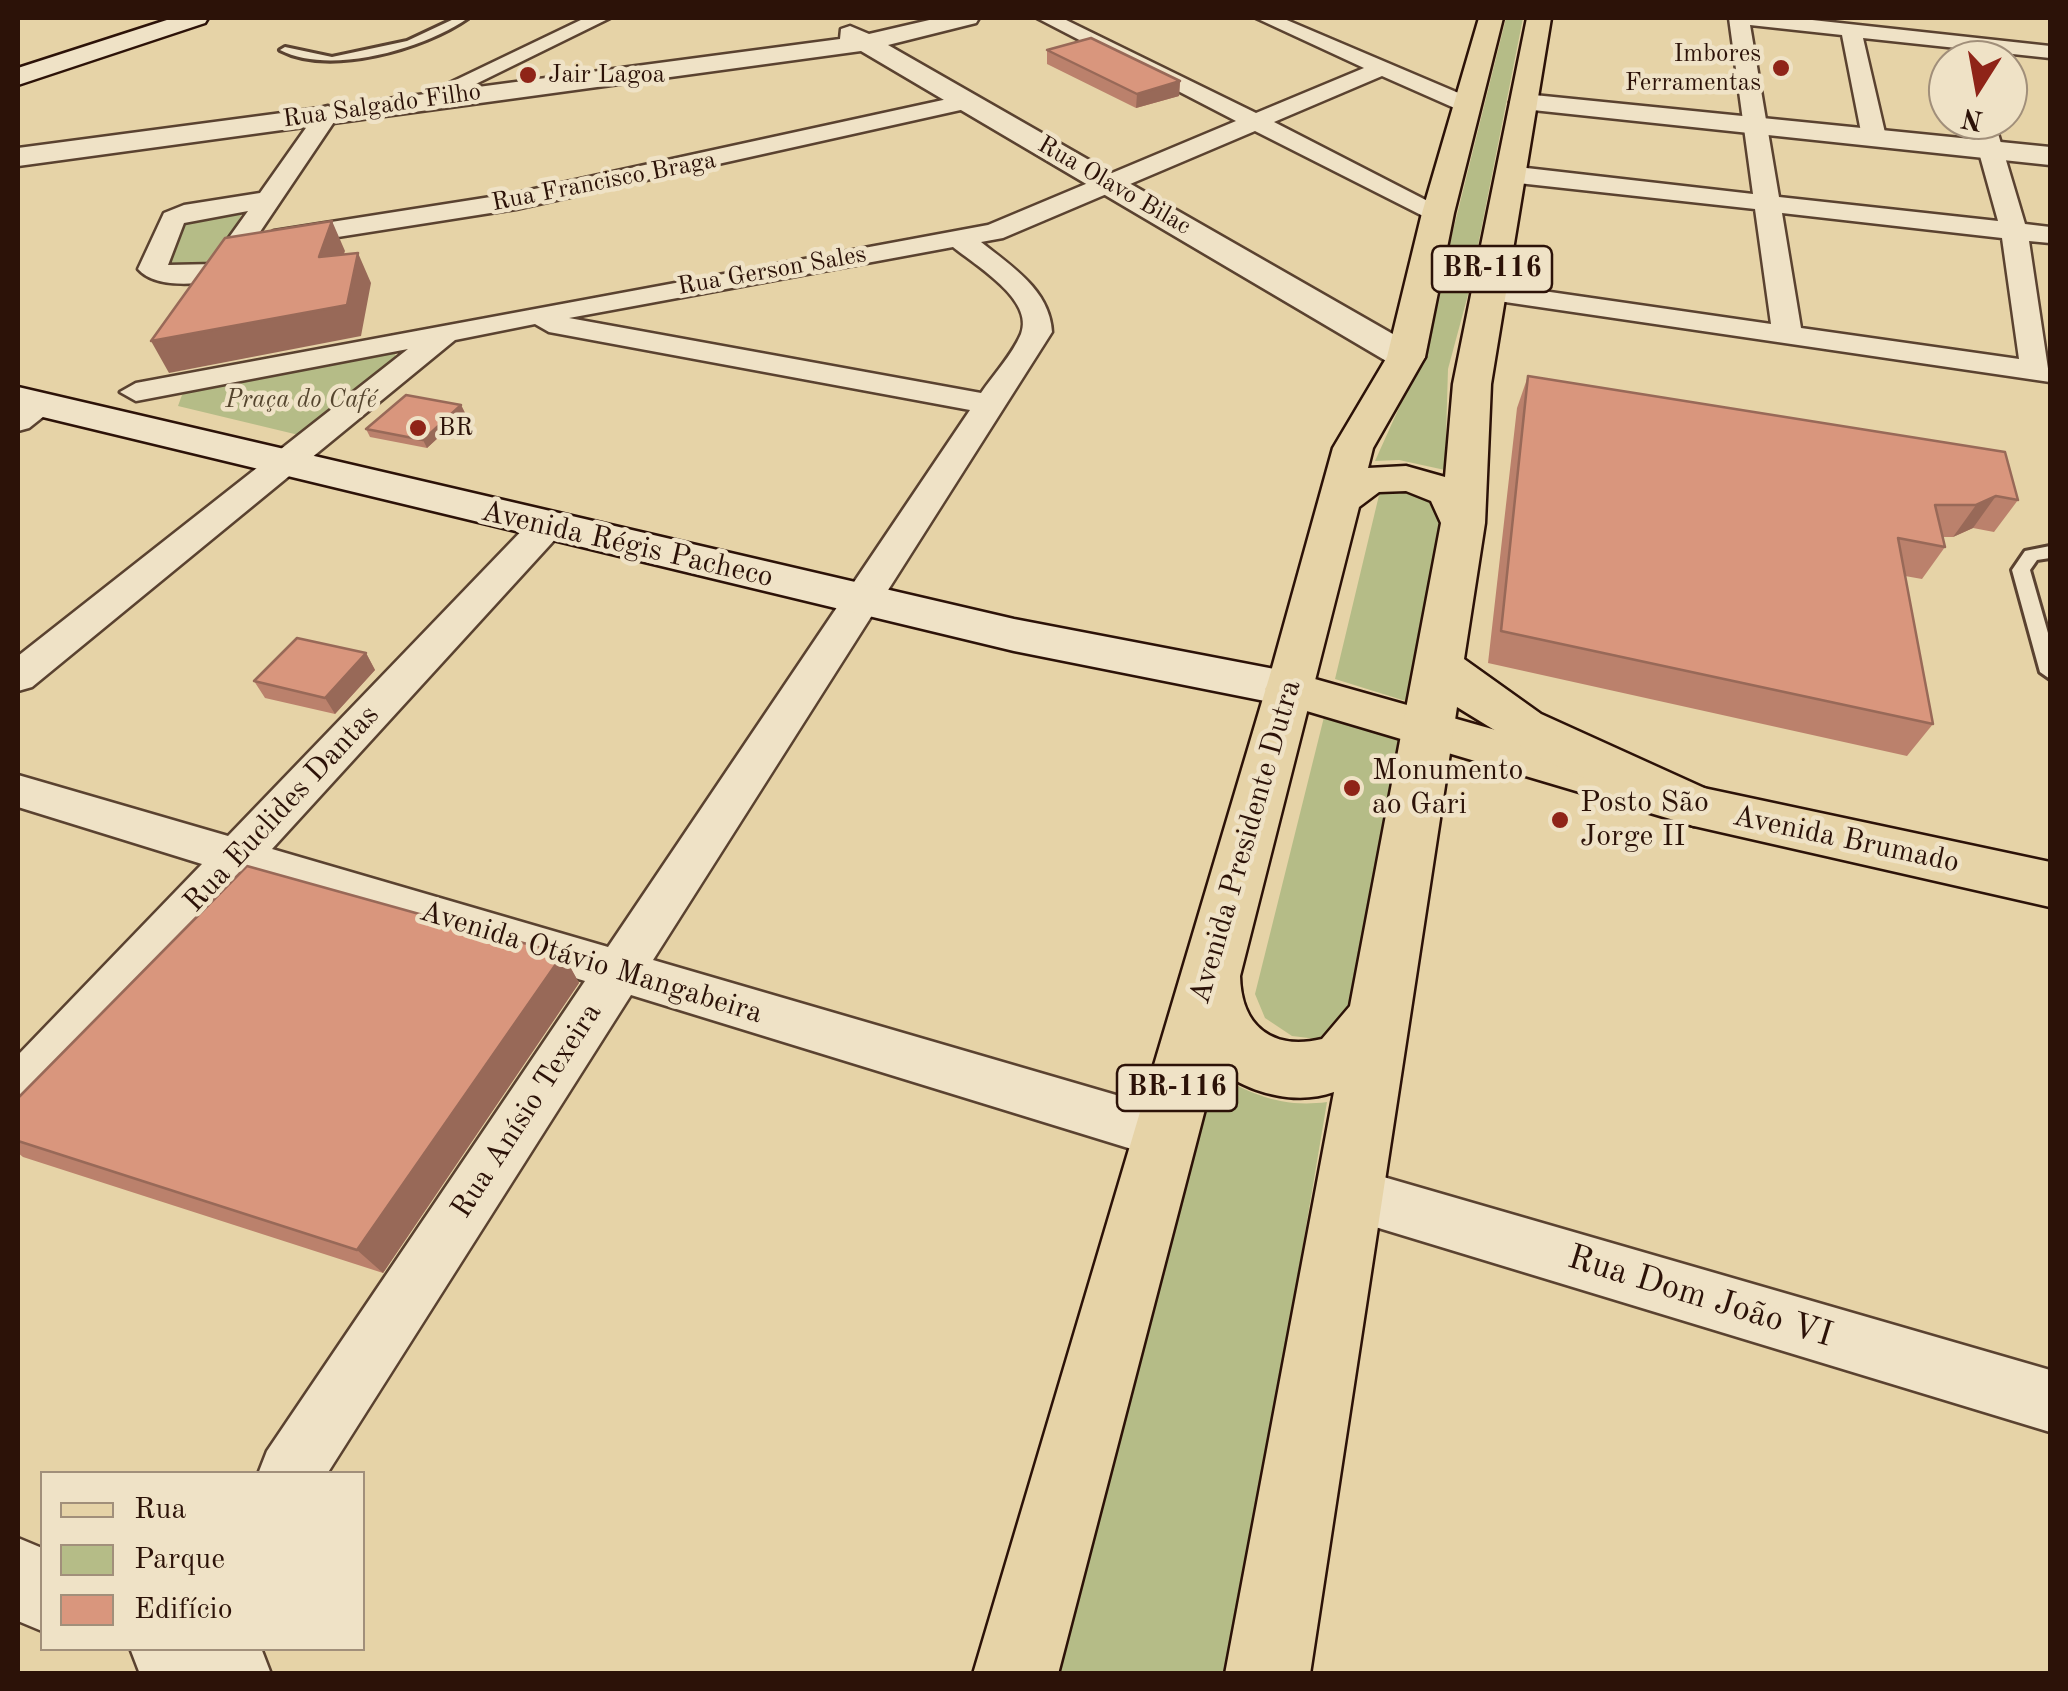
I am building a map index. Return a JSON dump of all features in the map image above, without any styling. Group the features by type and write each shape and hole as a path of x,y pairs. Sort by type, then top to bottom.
{"main road":[{"name":"Avenida Presidente Dutra","path":"1014,1674 1210,970 1264,686 1340,502 1353,448 1406,357 1438,213 1491,18"},
{"name":"BR-116","path":"1267,1674 1463,523 1472,384 1540,18"},
{"path":"1340,502 1349,490 1370,480 1413,478 1448,493 1463,523"},
{"path":"1440,664 1456,683 1498,713 1694,806"},
{"name":"Avenida Brumado","path":"1264,686 1694,806 2050,886"},
{"path":"1210,970 1210,1004 1216,1022 1253,1058 1279,1068 1302,1071 1342,1058 1360,1045 1380,1010"}],"street":[{"path":"18,66 164,18"},
{"path":"18,77 196,18"},
{"path":"425,100 600,18"},
{"name":"Rua Olavo Bilac","path":"822,18 1406,357"},
{"name":"Rua Salgado Filho","path":"18,158 865,43 966,18"},
{"path":"1047,18 1438,213"},
{"path":"1266,18 1467,105"},
{"path":"1787,335 1741,18 1851,30 1928,44"},
{"path":"1851,30 1874,137"},
{"name":"Rua Gerson Sales","path":"136,392 857,254 963,241 1114,186 1383,68"},
{"name":"Rua Francisco Braga","path":"237,244 516,201 966,102"},
{"path":"1524,102 2050,156"},
{"path":"196,305 328,113"},
{"path":"1488,292 2043,372 2014,230 1986,140"},
{"path":"1510,174 2050,235"},
{"path":"218,272 167,274 152,269 173,219 266,200"},
{"name":"Rua Anísio Texeira","path":"292,1471 1038,332 1038,313 963,241"},
{"path":"522,318 992,404"},
{"path":"18,676 447,333"},
{"path":"100,418 136,392 162,354"},
{"name":"Avenida Régis Pacheco","path":"26,408 100,418 546,527 1264,686"},
{"name":"Rua Euclides Dantas","path":"18,1090 546,527"},
{"name":"Avenida Otávio Mangabeira","path":"18,792 1164,1134"},
{"name":"Rua Dom João VI","path":"1349,1193 2050,1402"}],"lane":[{"path":"284,50 332,60 410,44 464,18"},
{"path":"2050,552 2031,554 2020,570 2050,672"}],"green space":[{"path":"1506,18 1523,18 1469,291 1448,369 1445,470 1399,460 1375,461 1421,359"},
{"path":"242,214 214,264 166,268 181,222"},
{"name":"Praça do Café","path":"394,353 399,360 307,437 178,406 182,395 197,385"},
{"path":"1386,486 1445,500 1412,703 1335,679 1380,491"},
{"path":"1327,705 1405,731 1379,843 1355,1010 1333,1033 1317,1039 1292,1036 1265,1018 1255,994"},
{"path":"1214,1073 1268,1098 1296,1103 1327,1102 1231,1673 1054,1674"}],"building":[{"path":"1091,38 1180,81 1137,94 1047,50"},
{"path":"332,221 319,257 358,253 347,305 151,341 225,238"},
{"path":"1528,376 2005,452 2018,500 1996,496 1976,505 1935,505 1945,547 1898,538 1933,724 1501,631"},
{"path":"406,395 461,405 423,440 366,429"},
{"path":"297,638 366,653 325,698 254,681"},
{"path":"247,866 563,954 357,1250 18,1141 18,1098"}],"place":[{"name":"Imbores Ferramentas","path":"1781,68"},
{"name":"Jair Lagoa","path":"528,75"},
{"name":"BR","path":"418,428"},
{"name":"Monumento ao Gari","path":"1352,788"},
{"name":"Posto São Jorge II","path":"1560,820"}]}
